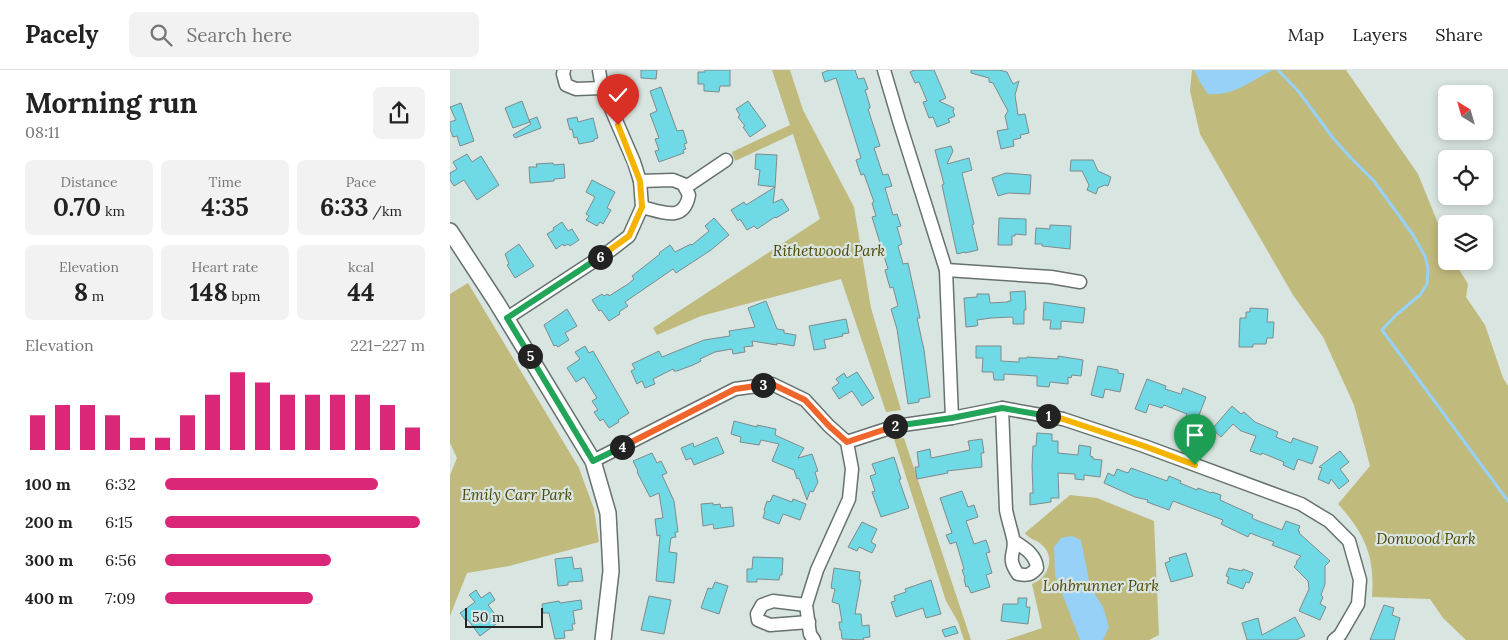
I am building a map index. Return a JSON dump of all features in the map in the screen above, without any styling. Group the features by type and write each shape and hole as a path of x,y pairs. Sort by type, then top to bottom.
{"street":[{"path":"564,70 563,74 566,85 576,89 602,88"},
{"path":"507,318 611,250 629,236 642,207 640,181 634,162 602,88 599,70"},
{"path":"884,70 898,122 946,270 952,418"},
{"path":"686,187 726,160"},
{"path":"640,181 673,180 683,184 689,195 688,202 679,213 671,214 642,207"},
{"path":"450,231 507,318 593,461 608,513 612,570 603,640"},
{"path":"946,270 1051,277 1080,282"},
{"path":"593,461 735,389 772,384 805,400 847,442 852,469 849,498 817,570 806,605 810,634 814,640"},
{"path":"1002,408 1006,510 1008,524 1014,541"},
{"path":"847,442 896,426 1002,408 1063,419 1144,446 1301,504 1329,522 1349,541 1360,580 1358,604 1340,636 1334,640"},
{"path":"806,605 773,601 762,605 757,614 758,620 770,625 809,622"}],"green space":[{"name":"Rithetwood Park","path":"772,70 790,70 803,110 854,207 871,308 901,410 886,412 841,279 701,316 657,335 653,328 820,219 793,134 735,161 732,152 790,125"},
{"name":"Donwood Park","path":"1192,70 1346,70 1418,174 1438,223 1438,270 1459,270 1468,284 1466,297 1485,325 1503,378 1508,386 1508,640 1466,640 1443,618 1430,599 1372,597 1372,569 1366,546 1355,525 1338,504 1370,466 1354,405 1323,337 1293,295 1200,134 1190,91"},
{"name":"Emily Carr Park","path":"468,283 579,468 594,509 599,542 509,566 467,573 450,616 450,475 457,458 450,443 450,294"},
{"path":"904,438 971,640 964,640 958,622 946,601 894,439"},
{"name":"Lohbrunner Park","path":"1070,495 1097,498 1154,521 1159,635 1149,640 1006,640 1042,628 1032,584 1043,577 1046,572 1049,560 1048,554 1041,544 1028,537 1025,533"}],"water":[{"path":"1194,70 1274,70 1227,93 1208,94"},
{"path":"1072,536 1081,540 1090,586 1103,607 1109,627 1103,640 1080,640 1055,575 1054,547 1061,538"}],"building":[{"path":"641,70 657,70 656,79 641,78"},
{"path":"705,70 730,70 730,86 720,86 719,92 704,91 704,84 698,84 698,72 705,72"},
{"path":"829,70 855,70 858,79 864,78 868,89 865,90 870,106 868,109 880,146 874,148 883,175 888,174 892,186 885,188 893,215 897,214 901,226 897,227 902,244 898,246 903,264 908,263 920,318 917,318 924,350 930,397 919,399 919,402 908,404 897,329 891,309 898,306 893,287 890,288 885,270 888,269 872,217 876,216 872,203 874,202 864,174 861,175 856,160 861,158 836,78 825,82 822,73"},
{"path":"915,70 934,70 946,98 939,101 954,108 955,116 948,119 950,122 937,127 933,117 929,118 923,102 927,101 919,82 915,83 910,72"},
{"path":"971,70 999,70 1007,72 1013,84 1019,81 1015,95 1018,115 1025,114 1029,133 1020,135 1021,138 1013,140 1014,146 1001,149 997,131 1008,129 1005,116 1008,111 993,83 989,82 989,78 971,73"},
{"path":"661,87 677,131 683,130 687,143 684,144 686,149 683,150 684,153 659,162 655,151 659,150 655,139 659,138 650,114 657,111 650,91"},
{"path":"522,101 529,120 537,117 541,128 515,138 513,135 531,124 530,122 513,128 505,108"},
{"path":"748,101 766,126 750,137 738,117 740,115 736,109"},
{"path":"461,103 474,141 460,146 457,136 453,137 450,129 450,122 456,120 450,107"},
{"path":"577,117 578,122 593,118 598,138 594,139 594,141 579,144 577,137 574,138 572,129 570,130 567,119"},
{"path":"951,146 953,151 947,164 969,158 972,170 962,173 978,250 957,254 942,185 944,184 935,150"},
{"path":"467,154 472,162 481,156 499,185 477,200 464,180 454,186 450,180 450,173 457,169 453,162"},
{"path":"756,154 777,155 775,187 758,185 760,170 755,169"},
{"path":"1071,160 1093,160 1098,171 1111,177 1108,186 1105,185 1098,188 1096,194 1087,190 1089,185 1082,171 1070,171"},
{"path":"553,163 554,165 564,164 565,178 530,183 529,167 537,167 536,164"},
{"path":"1006,173 1031,175 1030,194 1008,193 998,196 992,178"},
{"path":"592,180 615,192 607,208 611,210 603,224 600,222 597,226 586,220 589,216 586,214 595,197 586,192"},
{"path":"775,187 773,203 782,199 789,210 757,229 754,226 747,230 731,210 744,202 746,205"},
{"path":"714,218 729,235 711,250 676,273 673,269 625,302 628,306 609,321 601,310 599,311 592,300 602,294 604,296 608,294 609,296 628,284 634,279 632,276 670,245 675,252 692,245 709,231 705,226"},
{"path":"999,218 1026,219 1026,235 1015,234 1015,236 1012,236 1012,245 998,245"},
{"path":"562,222 568,231 572,229 579,240 570,246 568,244 564,246 563,244 556,249 547,234"},
{"path":"1050,225 1071,226 1070,249 1035,244 1036,228 1050,229"},
{"path":"519,244 534,266 515,278 507,265 509,264 505,254"},
{"path":"1025,291 1026,310 1024,310 1024,324 1013,324 1012,317 991,318 977,320 978,325 966,327 964,298 977,297 977,294 989,294 990,303 1008,302 1011,301 1010,292"},
{"path":"766,301 777,329 784,330 784,333 796,335 794,346 752,341 753,346 744,347 745,352 733,354 732,349 715,352 700,359 701,361 693,365 677,371 673,369 653,379 655,384 645,388 642,381 637,384 631,371 635,369 632,364 659,351 662,357 704,340 730,336 729,331 755,327 748,308"},
{"path":"1044,302 1085,308 1083,323 1061,321 1061,329 1050,329 1051,320 1043,320"},
{"path":"1250,308 1268,309 1267,322 1274,322 1273,338 1267,338 1266,344 1253,344 1253,347 1239,347 1240,318 1246,318 1246,312 1250,312"},
{"path":"567,309 577,326 565,333 569,340 558,347 554,346 544,325"},
{"path":"846,319 849,333 824,340 826,348 814,350 809,326"},
{"path":"585,346 589,353 593,351 629,413 609,428 603,419 600,421 594,412 598,410 592,401 597,398 584,377 576,382 567,368 580,359 575,352"},
{"path":"976,346 1001,346 1001,361 1019,362 1019,358 1027,357 1058,359 1058,356 1083,360 1081,376 1072,375 1071,378 1068,377 1068,384 1050,382 1049,387 1037,386 1037,376 1004,374 1004,380 994,380 993,372 982,372 983,358 976,358"},
{"path":"1098,366 1118,370 1118,373 1124,374 1120,392 1105,389 1103,398 1091,395"},
{"path":"857,372 874,398 862,406 852,391 839,399 832,388 839,383 836,379 844,373 847,378"},
{"path":"1147,379 1166,386 1165,389 1181,394 1183,388 1206,397 1194,428 1183,423 1187,414 1164,405 1162,408 1149,404 1146,413 1135,409"},
{"path":"1232,406 1241,414 1244,412 1255,422 1278,432 1276,437 1291,443 1293,438 1318,447 1312,464 1298,459 1294,470 1283,465 1284,462 1262,453 1261,455 1250,451 1256,436 1241,431 1233,424 1221,437 1212,429"},
{"path":"734,421 757,427 757,425 776,429 775,435 804,448 798,458 812,454 818,471 815,472 818,482 813,492 810,491 807,500 794,470 772,461 779,444 761,440 759,445 740,442 741,437 731,434"},
{"path":"1037,433 1052,434 1052,441 1058,441 1058,453 1078,455 1079,445 1091,447 1090,456 1093,459 1102,460 1100,477 1084,475 1084,480 1075,479 1075,474 1058,473 1059,498 1051,498 1051,502 1030,505 1030,493 1033,493 1033,446 1036,446"},
{"path":"717,437 724,453 694,465 691,458 686,460 681,448 693,443 694,447"},
{"path":"982,439 984,453 981,453 982,467 947,471 948,473 917,479 915,467 919,467 917,452 930,449 931,458 970,450 968,441"},
{"path":"1340,451 1349,462 1340,469 1349,481 1339,489 1331,479 1329,484 1318,479 1322,468 1319,467"},
{"path":"652,453 657,463 661,461 667,473 662,475 674,501 678,532 675,532 676,537 671,538 669,552 677,553 674,583 656,581 660,535 657,536 655,519 663,518 659,493 650,497 633,461"},
{"path":"894,457 901,479 899,480 909,508 881,517 872,492 875,491 870,476 876,474 872,464"},
{"path":"1131,468 1167,481 1169,476 1197,490 1198,488 1221,495 1220,500 1253,515 1252,518 1256,520 1282,530 1286,521 1300,526 1299,533 1330,561 1325,566 1325,584 1320,604 1326,607 1320,620 1299,611 1309,589 1308,581 1294,567 1301,556 1272,545 1274,542 1250,533 1248,537 1221,524 1223,520 1173,501 1169,510 1104,483 1108,473 1114,476 1117,469 1128,473"},
{"path":"962,491 968,507 974,505 978,517 966,521 974,544 986,540 990,552 986,553 992,573 986,575 990,587 971,593 968,586 966,587 962,570 964,569 956,542 950,544 946,535 952,533 940,498"},
{"path":"773,495 792,502 793,499 806,504 800,520 783,514 779,524 763,518 767,501 770,502"},
{"path":"713,503 713,505 720,504 721,508 732,507 734,526 714,529 713,524 703,526 701,504"},
{"path":"862,522 877,529 871,542 876,545 872,553 859,547 857,551 848,547"},
{"path":"1186,553 1193,576 1171,582 1165,563 1170,561 1169,558"},
{"path":"572,557 574,569 581,568 583,581 568,582 568,585 558,586 555,559"},
{"path":"753,557 783,558 782,575 780,575 779,580 757,579 757,582 747,582 747,569 752,569"},
{"path":"834,568 860,572 859,580 861,580 855,614 861,614 862,626 869,625 870,637 863,638 864,640 842,639 839,622 842,622 839,604 832,602 835,589 831,588"},
{"path":"1229,568 1242,571 1243,569 1253,573 1249,583 1246,582 1243,589 1227,583 1229,577 1226,576"},
{"path":"931,580 941,614 926,618 923,608 896,617 891,602 895,601 894,596 906,592 905,589"},
{"path":"715,582 728,586 719,614 701,608 708,588 712,589"},
{"path":"476,590 481,598 490,592 495,600 488,605 500,621 480,636 460,613 475,602 469,595"},
{"path":"649,596 671,600 664,634 641,630"},
{"path":"1018,598 1027,598 1026,607 1030,607 1028,624 1001,621 1003,604 1018,604"},
{"path":"581,600 582,609 573,611 575,624 572,624 573,630 564,631 565,638 555,639 549,613 543,613 542,604"},
{"path":"1384,605 1394,608 1392,615 1400,618 1394,640 1370,640"},
{"path":"1295,617 1305,636 1296,640 1247,640 1242,623 1258,618 1262,635"},
{"path":"955,626 958,633 945,637 942,630"}],"waterway":[{"path":"1278,70 1299,92 1333,138 1374,181 1413,235 1425,256 1428,269 1427,284 1420,295 1396,315 1382,330 1508,501"}],"route":[{"path":"618,125 640,181 642,207 629,236 611,250 507,318 593,461 735,389 772,384 805,400 847,442 896,426 1002,408 1063,419 1195,465"}]}
